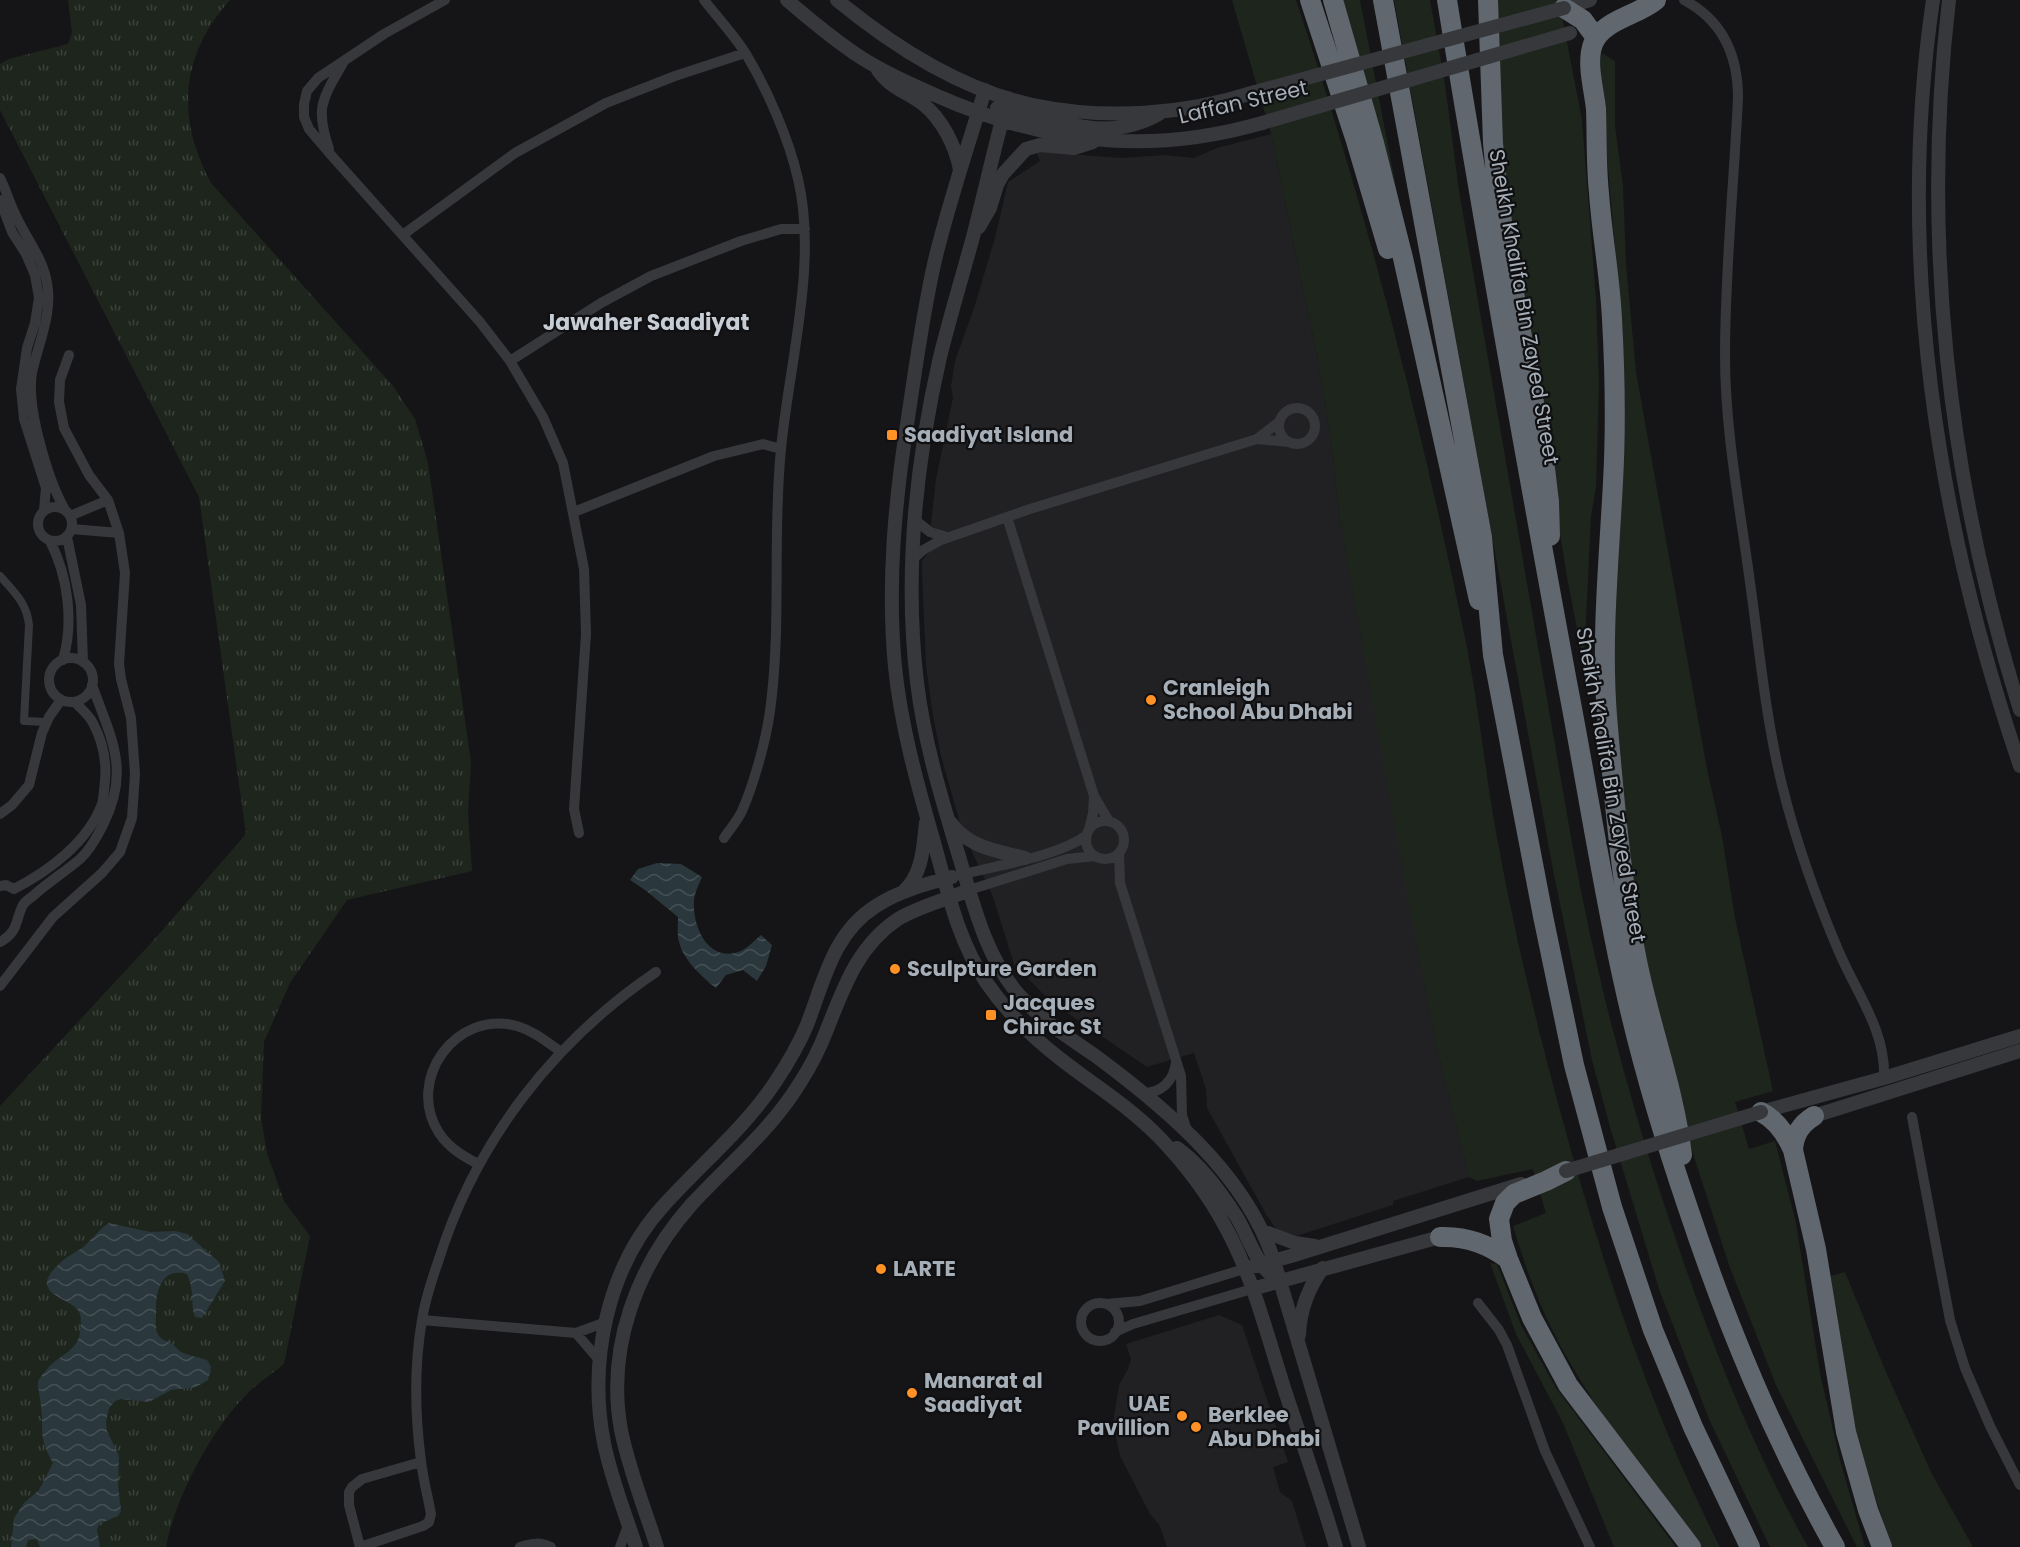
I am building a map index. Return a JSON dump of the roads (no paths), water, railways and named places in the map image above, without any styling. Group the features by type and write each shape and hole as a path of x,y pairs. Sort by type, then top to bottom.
{"highway":[{"path":"1310,0 1427,368"},
{"path":"1333,0 1374,143 1403,258 1493,655 1574,1065 1600,1166 1632,1269 1672,1379 1714,1474 1750,1547"},
{"path":"1383,0 1482,537 1493,655"},
{"name":"Sheikh Khalifa Bin Zayed Street","path":"1447,0 1475,173 1622,976 1650,1087 1684,1197 1720,1301 1748,1371 1793,1468 1835,1547"},
{"path":"1488,0 1496,175 1504,238 1547,477 1550,527 1548,577"},
{"path":"1592,32 1644,10 1657,0"},
{"path":"1564,8 1578,15 1592,32 1591,61 1599,192 1610,291 1615,396 1604,639 1606,709 1614,797 1631,929 1646,1004 1677,1123 1684,1197"},
{"path":"1761,1112 1780,1127 1793,1150 1816,1250 1846,1432 1865,1502 1881,1547"},
{"path":"1793,1150 1796,1134 1814,1116"},
{"path":"1566,1171 1509,1198 1501,1210 1500,1230 1508,1259 1532,1317 1568,1384 1691,1547"},
{"path":"1440,1237 1471,1240 1491,1247 1508,1259"}],"street":[{"path":"445,0 384,34 318,78 308,91 304,104 304,117 309,129 404,234 480,322 510,361 543,417 563,463 584,569 586,634 574,809 579,833"},
{"path":"704,0 745,54 780,122 798,179 806,229 801,292 780,448 776,529 775,658 770,712 756,768 741,812 724,838"},
{"name":"Laffan Street","path":"787,0 844,46 875,66 917,87 979,109 1004,109 1033,105 1092,112 1165,111 1213,104 1590,0"},
{"name":"Laffan Street","path":"837,0 891,40 985,90 1004,109 1072,138 1095,141 1142,142 1187,139 1262,123 1570,33 1592,32"},
{"path":"1684,0 1706,14 1723,34 1734,59 1738,78 1725,324 1726,390 1732,455 1773,748 1792,822 1816,894 1847,971 1879,1033 1884,1056 1884,1078"},
{"path":"1933,0 1923,94 1920,193 1922,264 1930,375 1942,465 1966,584 2020,766"},
{"path":"1949,0 1941,82 1938,150 1940,263 1947,364 1953,420 1970,522 1997,634 2020,710"},
{"path":"844,46 870,53 979,109 998,104 1004,109 936,375 920,475 912,559 912,619 917,684 929,754 947,816 962,937 976,967 1014,1017 1058,1057 1125,1106 1162,1140 1217,1212 1232,1239 1252,1289 1336,1547"},
{"path":"404,234 514,153 606,103 675,75 745,54"},
{"path":"331,155 322,130 321,107 328,89 345,60"},
{"path":"875,66 890,84 924,105 933,116 952,145 960,171"},
{"path":"985,90 936,255 924,314 898,487 891,603 895,672 904,729 927,818 956,886 1014,990 1047,1023 1095,1056 1188,1134 1216,1162 1256,1218 1263,1231 1269,1275 1280,1280 1359,1547"},
{"path":"974,233 987,215 1003,174 1022,152 1035,146 1074,148 1095,141"},
{"path":"0,178 20,225 40,260 48,283 45,322 32,376 32,409 57,495 68,513 81,605 83,662"},
{"path":"0,200 12,232 26,254 35,275 39,298 35,323 27,348 21,388 24,418 46,488 39,530 50,541 56,553 68,610 68,642 63,660"},
{"path":"510,361 601,303 651,276 741,241 781,229 806,229"},
{"path":"0,986 53,917 102,873 120,852 130,825 135,774 131,718 119,664 125,573 119,533 108,500 89,475 64,428 59,402 60,380 69,355"},
{"path":"912,559 929,546 947,537 1257,439 1279,422 1286,411 1299,407 1314,418 1315,431 1312,437 1301,444 1257,439"},
{"path":"1279,422 1283,437 1289,442"},
{"path":"574,512 714,456 763,444 780,448"},
{"path":"44,510 57,507 68,513 108,500"},
{"path":"636,1547 604,1446 598,1403 600,1361 612,1298 624,1266 647,1226 663,1206 753,1112 787,1064 806,1027 828,965 839,943 862,916 886,899 904,891 956,886 1067,859 1110,858 1119,853 1122,848 1124,837 1119,827 1109,821 1094,796 1006,517"},
{"path":"915,520 930,532 947,537"},
{"path":"50,541 62,540 70,533 119,533"},
{"path":"0,576 23,602 28,612 24,721 47,722"},
{"path":"0,942 8,938 16,927 23,906 34,894 82,857 98,837 113,800 118,768 116,751 92,686 91,673 83,662 74,658 63,660 52,669 49,676 51,690 61,700 75,702 86,696 92,686"},
{"path":"0,814 12,805 29,785 42,734 61,700"},
{"path":"14,889 66,854 86,833 103,802 105,750 93,722 75,702"},
{"path":"904,729 911,737 919,758 956,886"},
{"path":"1094,796 1087,845 1120,883"},
{"path":"947,816 958,833 975,844 1026,858"},
{"path":"904,891 918,870 927,818"},
{"path":"657,1547 625,1447 620,1418 618,1370 622,1338 629,1312 644,1274 668,1233 691,1205 771,1123 801,1083 821,1044 843,988 862,953 882,931 956,886 1026,858 1061,849 1088,832 1098,822 1109,821"},
{"path":"1119,853 1120,883 1183,1082 1182,1115 1188,1134"},
{"path":"0,886 6,885 14,889 23,906"},
{"path":"421,1462 362,1479 352,1487 349,1492 349,1505 360,1547 420,1528 429,1522 431,1514 421,1462 417,1403 417,1368 422,1320 445,1240 478,1164 523,1096 561,1052 606,1008 656,972"},
{"path":"478,1164 454,1150 439,1133 433,1122 428,1088 430,1076 440,1055 447,1046 464,1033 474,1028 495,1024 527,1029 561,1052"},
{"path":"1440,1237 1280,1280 1133,1324 1115,1332 1107,1339 1096,1340 1083,1330 1081,1320 1084,1310 1092,1305 1140,1301 1761,1112 1884,1078 2020,1036"},
{"path":"1814,1116 2020,1051"},
{"path":"1141,1093 1156,1091 1166,1085 1173,1074 1176,1062"},
{"path":"1912,1117 1950,1320 1965,1368 1990,1426 2020,1485"},
{"path":"1162,1140 1184,1153 1215,1187 1268,1263"},
{"path":"1263,1231 1295,1243 1320,1246"},
{"path":"1299,1343 1303,1308 1310,1289 1323,1268"},
{"path":"1478,1303 1507,1345 1545,1451 1590,1547"},
{"path":"1106,1304 1116,1314 1118,1323 1115,1332"},
{"path":"422,1320 576,1333 606,1322"},
{"path":"576,1333 600,1361"},
{"path":"620,1547 629,1523"},
{"path":"520,1547 534,1543 551,1547"}],"water":[{"path":"657,863 681,864 702,877 697,888 694,910 699,930 710,947 727,954 738,952 761,935 772,945 766,966 757,981 743,970 726,975 716,988 694,968 681,949 678,917 630,880 638,869"},
{"path":"109,1223 150,1232 175,1231 187,1234 219,1262 225,1281 202,1318 195,1317 187,1274 172,1274 162,1281 156,1301 156,1324 159,1336 179,1351 208,1361 211,1367 208,1380 196,1387 171,1390 149,1402 121,1399 115,1401 109,1408 107,1431 119,1456 118,1485 121,1511 118,1516 99,1524 97,1530 100,1547 40,1547 37,1539 28,1540 26,1547 11,1547 14,1518 24,1503 39,1490 53,1463 43,1440 38,1381 51,1365 75,1345 79,1337 80,1314 76,1308 54,1295 47,1283 59,1264 82,1248"}],"place":[{"name":"Saadiyat Island","path":"892,435"},
{"name":"Cranleigh School Abu Dhabi","path":"1151,700"},
{"name":"Sculpture Garden","path":"895,969"},
{"name":"Jacques Chirac St","path":"991,1015"},
{"name":"LARTE","path":"881,1269"},
{"name":"Manarat al Saadiyat","path":"912,1393"},
{"name":"UAE Pavillion","path":"1182,1416"},
{"name":"Berklee Abu Dhabi","path":"1196,1427"}],"district":[{"name":"Jawaher Saadiyat","path":"646,322"}]}
